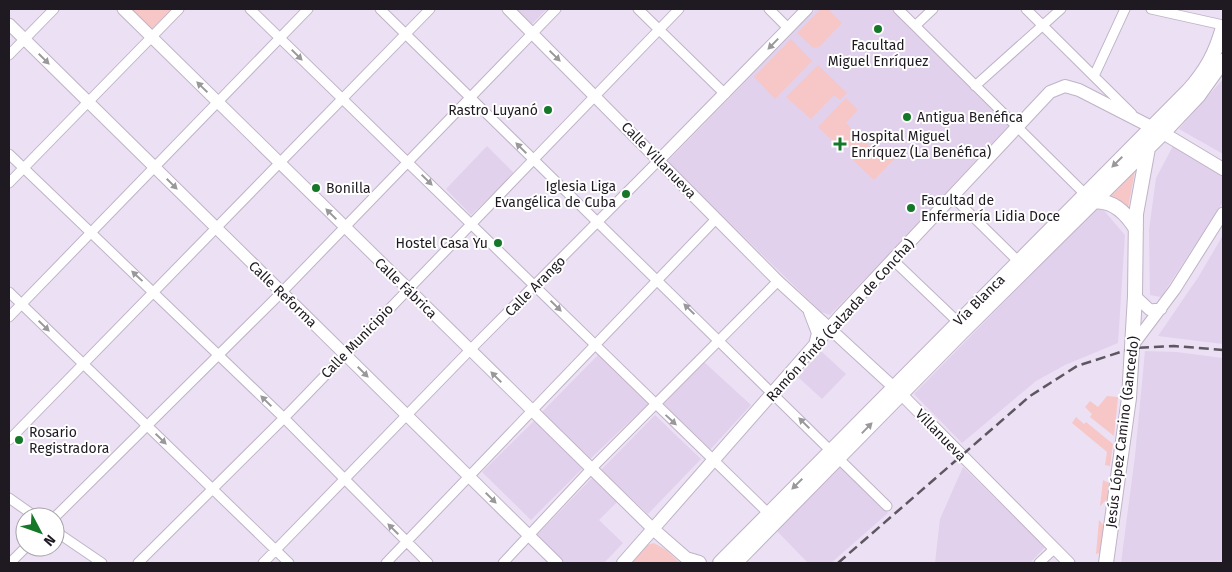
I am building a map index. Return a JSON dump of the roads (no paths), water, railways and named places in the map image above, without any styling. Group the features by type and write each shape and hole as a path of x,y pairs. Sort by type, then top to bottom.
{"main road":[{"name":"Vía Blanca","path":"723,562 751,548 835,453 1089,198 1194,84 1210,64 1217,50 1223,26"},
{"name":"Vía Blanca","path":"1152,128 1198,96 1223,61"},
{"name":"Ramón Pintó (Calzada de Concha)","path":"623,563 829,329 1050,92 1065,86 1094,97 1223,169"},
{"path":"1141,181 1152,128"},
{"path":"1141,181 1152,128"},
{"name":"Vía Blanca","path":"897,390 958,322 1018,261 1148,148"},
{"name":"Jesús López Camino (Gancedo)","path":"1106,563 1127,415 1136,296 1136,205 1141,181"},
{"path":"1089,198 1105,201 1116,207 1136,229"},
{"path":"810,312 818,333 810,352"},
{"name":"Vía Blanca","path":"723,562 768,513 835,453"},
{"name":"Calle Fábrica","path":"653,529 693,562"},
{"path":"742,563 751,548"}],"street":[{"path":"9,55 54,9"},
{"name":"Calle Fábrica","path":"123,9 281,163 344,228 653,529"},
{"path":"9,183 179,9"},
{"path":"250,9 768,513"},
{"path":"9,317 308,9"},
{"path":"380,9 720,339 888,506"},
{"path":"9,440 430,9"},
{"name":"Calle Villanueva","path":"508,9 810,312"},
{"path":"65,507 219,355 344,228 469,96 556,9"},
{"path":"638,9 725,94"},
{"name":"Calle Municipio","path":"138,563 284,418 679,9"},
{"path":"769,9 788,28"},
{"name":"Calle Arango","path":"263,563 470,350 807,9"},
{"path":"898,9 1089,198"},
{"path":"915,26 933,9"},
{"path":"1026,9 1094,76 1152,128"},
{"path":"975,86 1061,9"},
{"path":"1094,76 1125,9"},
{"path":"1151,9 1223,26"},
{"name":"Calle Reforma","path":"9,24 557,563"},
{"path":"9,154 284,418 428,563"},
{"path":"952,196 1018,261"},
{"path":"1133,345 1161,309 1223,213"},
{"path":"386,563 716,219"},
{"path":"893,260 958,322"},
{"path":"503,563 590,469 778,281"},
{"path":"9,292 289,563"},
{"path":"1136,296 1150,310 1161,309"},
{"name":"Villanueva","path":"810,312 897,390 1068,563"},
{"path":"9,498 22,507"},
{"path":"65,537 102,563"},
{"path":"1039,563 1054,549"}],"railway":[{"path":"838,563 1030,396 1077,366 1133,348 1174,346 1223,350"}],"place":[{"name":"Facultad Miguel Enríquez","path":"878,29"},
{"name":"Rastro Luyanó","path":"548,110"},
{"name":"Antigua Benéfica","path":"907,117"},
{"name":"Hospital Miguel Enríquez (La Benéfica)","path":"840,144"},
{"name":"Bonilla","path":"316,188"},
{"name":"Iglesia Liga Evangélica de Cuba","path":"626,194"},
{"name":"Facultad de Enfermería Lidia Doce","path":"911,208"},
{"name":"Hostel Casa Yu","path":"498,243"},
{"name":"Rosario Registradora","path":"19,440"}]}
